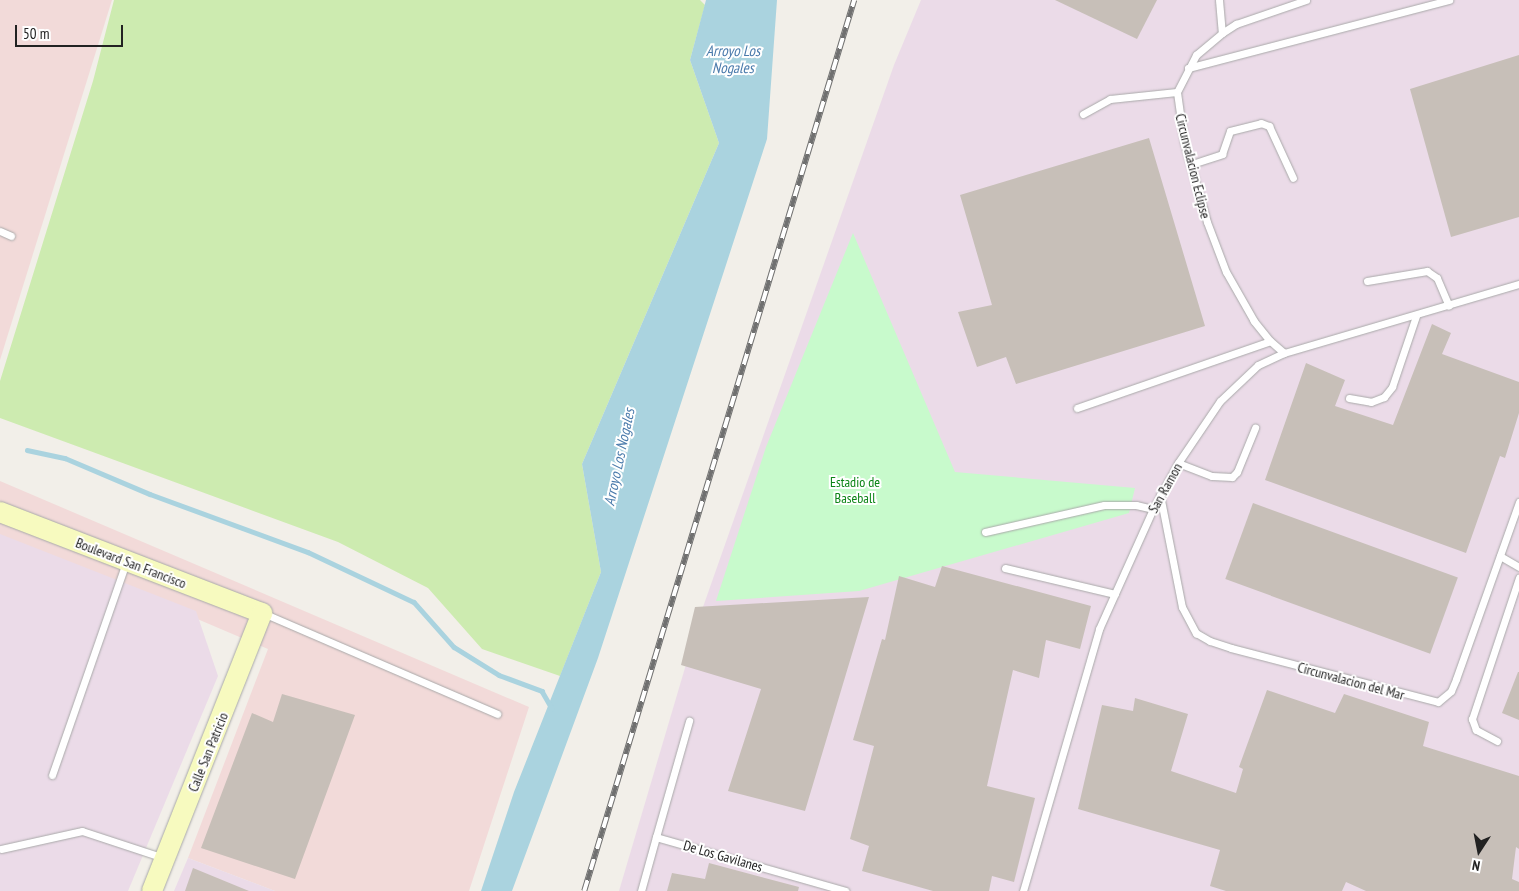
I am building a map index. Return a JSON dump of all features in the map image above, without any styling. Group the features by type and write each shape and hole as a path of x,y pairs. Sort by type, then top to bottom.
{"street":[{"name":"Boulevard San Francisco","path":"0,512 126,563 262,613"},
{"name":"Calle San Patricio","path":"152,891 262,613"}],"lane":[{"path":"1219,0 1222,33"},
{"path":"1083,114 1110,99 1177,92 1196,55 1222,33 1236,24 1306,0"},
{"path":"1188,68 1449,0"},
{"name":"Circunvalacion Eclipse","path":"1177,92 1184,142 1192,164 1207,222 1226,272 1270,341 1284,353"},
{"path":"1192,164 1222,154 1230,130 1261,122 1269,126 1293,178"},
{"path":"0,231 11,236"},
{"path":"1367,281 1427,271 1437,278 1449,306"},
{"name":"San Ramon","path":"1023,891 1099,629 1152,509 1201,427 1240,380 1258,365 1284,353 1416,316 1519,284"},
{"path":"1349,398 1371,402 1384,397 1392,387 1416,316"},
{"path":"1077,408 1270,341"},
{"path":"1178,463 1212,476 1232,477 1238,472 1256,428"},
{"name":"Circunvalacion del Mar","path":"1160,495 1182,607 1196,633 1210,641 1231,648 1428,702 1438,702 1451,691 1519,502"},
{"path":"985,532 1104,505 1136,505 1152,509"},
{"path":"1500,556 1519,567"},
{"path":"52,776 126,563"},
{"path":"1005,568 1114,594"},
{"path":"1497,741 1476,730 1472,719 1519,578"},
{"path":"262,613 497,714"},
{"path":"641,891 689,721"},
{"path":"1,849 82,830 164,858"},
{"name":"De Los Gavilanes","path":"656,837 845,891"}],"shaded area":[{"path":"0,0 112,0 0,360"},
{"path":"921,0 1519,0 1519,891 619,891 703,607 894,65"},
{"path":"0,481 529,707 469,891 275,891 188,858 268,649 0,535"},
{"path":"0,534 196,611 218,676 128,891 0,891"},
{"path":"188,858 275,891 174,891"}],"green space":[{"path":"114,0 700,0 705,5 690,60 719,143 582,464 601,572 560,676 482,649 428,588 338,542 0,418 0,381 93,81"},
{"name":"Estadio de Baseball","path":"853,233 955,472 1135,488 1129,513 859,591 716,601 766,447"}],"water":[{"name":"Arroyo Los Nogales","path":"706,0 777,0 767,139 598,658 512,891 481,891 514,792 601,572 582,464 719,143 690,60"}],"building":[{"path":"1055,0 1157,0 1137,39"},
{"path":"1519,55 1519,217 1451,237 1410,89"},
{"path":"1149,138 1205,326 1016,384 1006,357 977,367 958,312 992,305 960,195"},
{"path":"1432,324 1451,333 1442,354 1519,382 1519,413 1505,458 1500,456 1466,553 1265,480 1306,363 1345,380 1335,406 1393,425"},
{"path":"1253,503 1458,578 1430,654 1225,579"},
{"path":"942,566 1091,606 1080,649 1046,640 1039,678 1013,670 987,786 1035,798 1014,882 992,876 989,891 933,891 862,871 869,846 850,839 874,746 853,740 882,639 885,640 899,576 935,587"},
{"path":"869,597 805,811 728,791 761,689 681,665 695,607"},
{"path":"1519,672 1519,720 1502,713"},
{"path":"1267,690 1335,713 1344,694 1429,722 1423,746 1519,776 1519,849 1516,847 1512,879 1519,882 1519,891 1366,891 1346,882 1342,891 1226,891 1210,886 1220,850 1078,809 1102,705 1133,711 1135,698 1188,714 1171,771 1236,793 1243,769 1239,767"},
{"path":"282,694 355,715 295,879 201,848 252,713 273,722"},
{"path":"709,863 799,887 798,891 667,891 672,873 705,879"},
{"path":"193,868 249,891 185,891"}],"waterway":[{"path":"27,450 65,458 150,494 308,552 414,602 454,647 499,675 542,691 552,708"}],"railway":[{"path":"584,891 854,0"}]}
